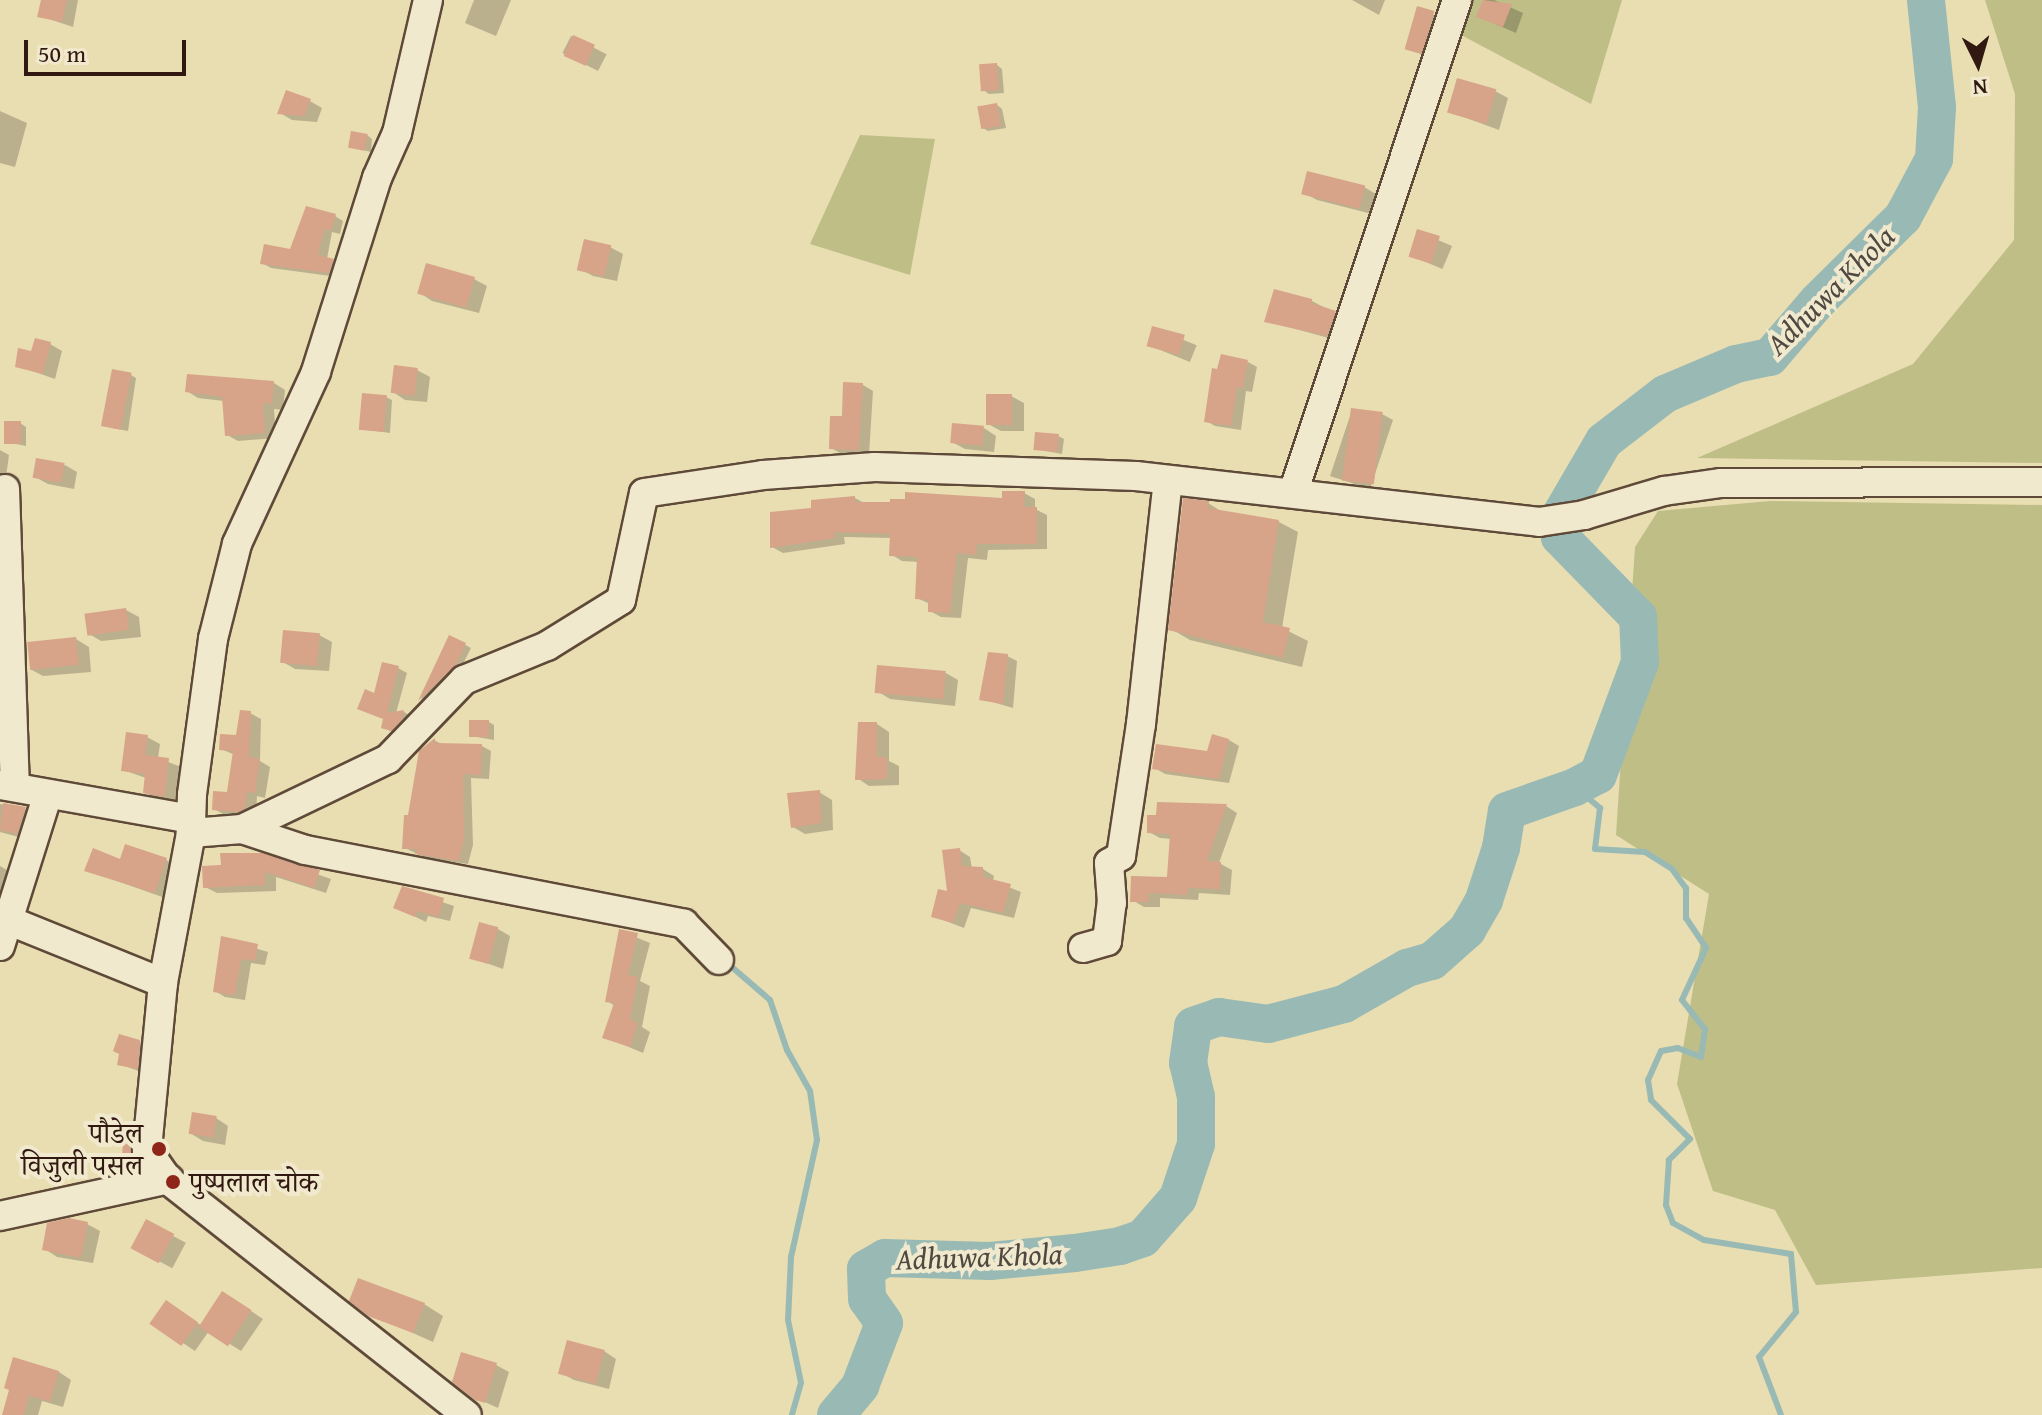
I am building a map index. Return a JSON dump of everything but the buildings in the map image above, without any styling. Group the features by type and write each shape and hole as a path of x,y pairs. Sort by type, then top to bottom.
{"street":[{"path":"428,0 397,133 377,178 316,372 237,544 213,639 190,826 163,983 147,1150 169,1179 467,1415"},
{"path":"1293,493 1457,0"},
{"path":"242,829 388,759 464,680 547,646 621,600 644,493 763,475 875,467 1168,480 1539,522 1584,515 1664,491 1721,483 2042,482"},
{"path":"1083,948 1107,941 1112,903 1109,863 1121,856 1141,724 1168,480"},
{"path":"5,489 8,786 190,826 242,829 305,850 684,924 719,960"},
{"path":"48,794 3,928 163,983"},
{"path":"0,1216 169,1179"}],"shaded area":[{"path":"1454,0 1622,0 1591,104 1450,29"},
{"path":"1985,0 2042,0 2042,463 1697,458 1913,364 2014,240 2015,94"},
{"path":"860,135 935,139 910,275 810,244"},
{"path":"1770,501 2042,505 2042,1268 1816,1285 1775,1210 1713,1191 1677,1084 1709,894 1616,835 1635,547 1658,511"}],"waterway":[{"name":"Adhuwa Khola","path":"836,1415 860,1386 884,1323 867,1299 866,1269 885,1258 990,1261 1075,1253 1120,1246 1143,1238 1178,1198 1196,1144 1196,1097 1188,1063 1193,1026 1219,1017 1268,1024 1344,1004 1407,968 1432,961 1467,930 1484,900 1501,848 1507,811 1575,787 1598,775 1640,662 1638,617 1560,537 1559,518 1604,441 1665,394 1736,364 1770,357 1817,302 1903,217 1934,159 1937,107 1926,0"},
{"path":"1575,787 1600,808 1595,849 1645,852 1672,869 1686,888 1686,918 1706,948 1682,1000 1705,1029 1701,1057 1678,1048 1661,1051 1648,1080 1651,1100 1690,1139 1669,1160 1666,1205 1673,1223 1704,1240 1791,1254 1796,1312 1759,1357 1781,1415"},
{"path":"726,962 770,1000 787,1050 810,1091 817,1140 791,1257 788,1320 801,1383 792,1415"}],"place":[{"name":"पौडेल विजुली पसल","path":"159,1149"},
{"name":"पुष्पलाल चोक","path":"173,1182"}]}
